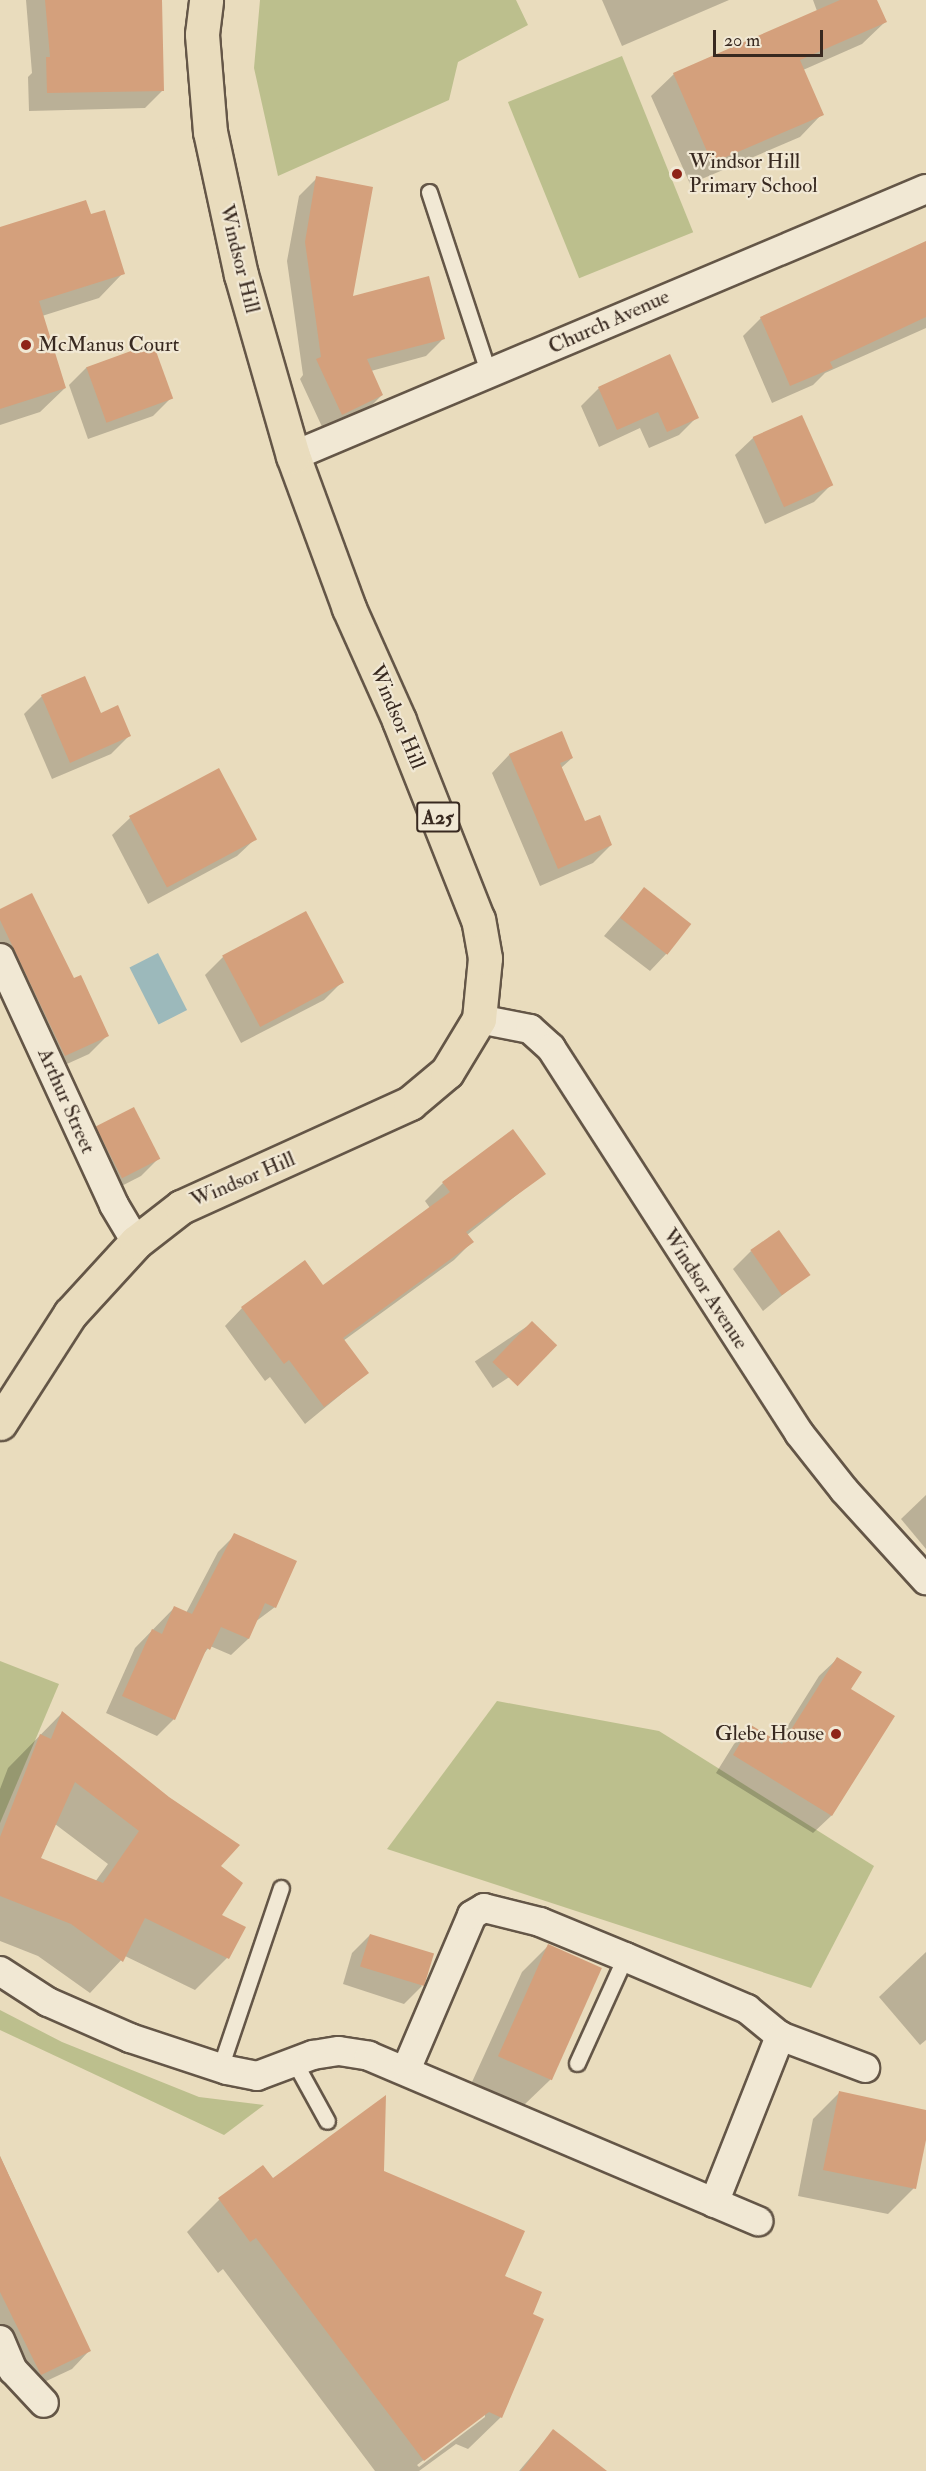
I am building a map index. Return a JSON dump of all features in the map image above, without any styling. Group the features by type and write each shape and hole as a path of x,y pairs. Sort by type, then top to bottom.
{"main road":[{"name":"Windsor Hill","path":"0,1423 70,1314 136,1242 181,1206 410,1103 447,1072 479,1019 485,958 478,920 399,720 349,608 293,456 241,275 210,132 202,34 206,0"}],"street":[{"name":"Church Avenue","path":"293,456 489,375 681,290 926,189"},
{"name":"Arthur Street","path":"0,958 114,1204 136,1242"},
{"name":"Windsor Avenue","path":"479,1019 530,1029 551,1048 799,1433 844,1490 926,1580"},
{"path":"405,2070 472,1915 484,1908 540,1922 626,1957 747,2009 780,2036 865,2068"},
{"path":"0,1971 48,2002 130,2038 220,2068 257,2076 313,2055 339,2050 369,2056 758,2221"},
{"path":"714,2203 780,2036"},
{"path":"0,2340 13,2370 44,2403"}],"lane":[{"path":"429,192 489,375"},
{"path":"220,2068 281,1888"},
{"path":"577,2063 626,1957"},
{"path":"295,2063 327,2121"}],"green space":[{"path":"260,0 516,0 528,25 458,62 449,100 278,176 254,68"},
{"path":"622,56 693,232 579,278 508,102"},
{"path":"0,1661 59,1684 0,1823"},
{"path":"497,1701 659,1731 874,1866 811,1988 387,1849"},
{"path":"0,2010 62,2042 199,2097 264,2105 224,2135 0,2030"}],"water":[{"path":"158,953 187,1010 159,1025 129,968"}],"building":[{"path":"45,0 162,0 164,91 47,93 46,57 50,57"},
{"name":"Windsor Hill Primary School","path":"840,0 877,0 887,22 800,60 824,115 712,163 673,73"},
{"path":"316,176 373,187 353,296 429,276 445,339 367,359 383,395 342,415 316,359 321,357 305,242"},
{"name":"McManus Court","path":"86,200 91,214 105,210 125,274 39,301 66,388 0,409 0,227"},
{"path":"926,241 926,317 830,362 833,368 790,386 760,317"},
{"path":"153,343 173,398 106,423 86,367"},
{"path":"670,354 699,418 667,432 658,412 617,430 598,387"},
{"path":"802,415 833,485 784,507 753,437"},
{"path":"85,676 101,713 118,705 131,736 70,763 41,695"},
{"path":"562,731 573,758 560,763 585,821 600,815 612,845 558,869 509,754"},
{"path":"219,768 257,840 167,887 129,816"},
{"path":"644,887 691,924 667,955 620,918"},
{"path":"32,893 74,978 81,975 109,1036 65,1056 0,920 0,909"},
{"path":"306,911 344,983 260,1027 222,956"},
{"path":"134,1107 160,1159 122,1178 96,1127"},
{"path":"513,1129 546,1174 466,1232 474,1242 343,1338 369,1373 324,1407 289,1360 284,1364 241,1307 305,1260 323,1285 450,1192 442,1182"},
{"path":"779,1230 811,1275 782,1295 750,1250"},
{"path":"532,1321 557,1345 518,1386 492,1362"},
{"path":"234,1533 297,1561 276,1608 265,1603 249,1639 221,1627 210,1650 207,1648 175,1720 122,1696 152,1629 162,1634 174,1606 192,1614"},
{"name":"Glebe House","path":"837,1657 862,1672 851,1689 895,1716 832,1816 733,1755 751,1725 782,1744"},
{"path":"62,1711 169,1797 240,1845 221,1866 243,1883 222,1915 246,1927 229,1959 145,1918 123,1962 71,1924 0,1896 0,1837 40,1734 51,1739","holes":["75,1782 139,1831 103,1883 41,1858"]},
{"path":"370,1934 434,1954 424,1986 360,1967"},
{"path":"548,1944 602,1968 552,2080 498,2056"},
{"path":"839,2091 926,2110 926,2140 916,2189 823,2170"},
{"path":"386,2095 384,2171 525,2231 505,2276 542,2292 533,2314 544,2319 502,2418 489,2412 424,2461 256,2238 250,2242 218,2198 263,2165 273,2178"},
{"path":"0,2156 91,2351 41,2375 0,2292"},
{"path":"553,2429 607,2471 521,2471"}],"place":[{"name":"Windsor Hill Primary School","path":"677,174"},
{"name":"McManus Court","path":"26,345"},
{"name":"Glebe House","path":"836,1734"}]}
